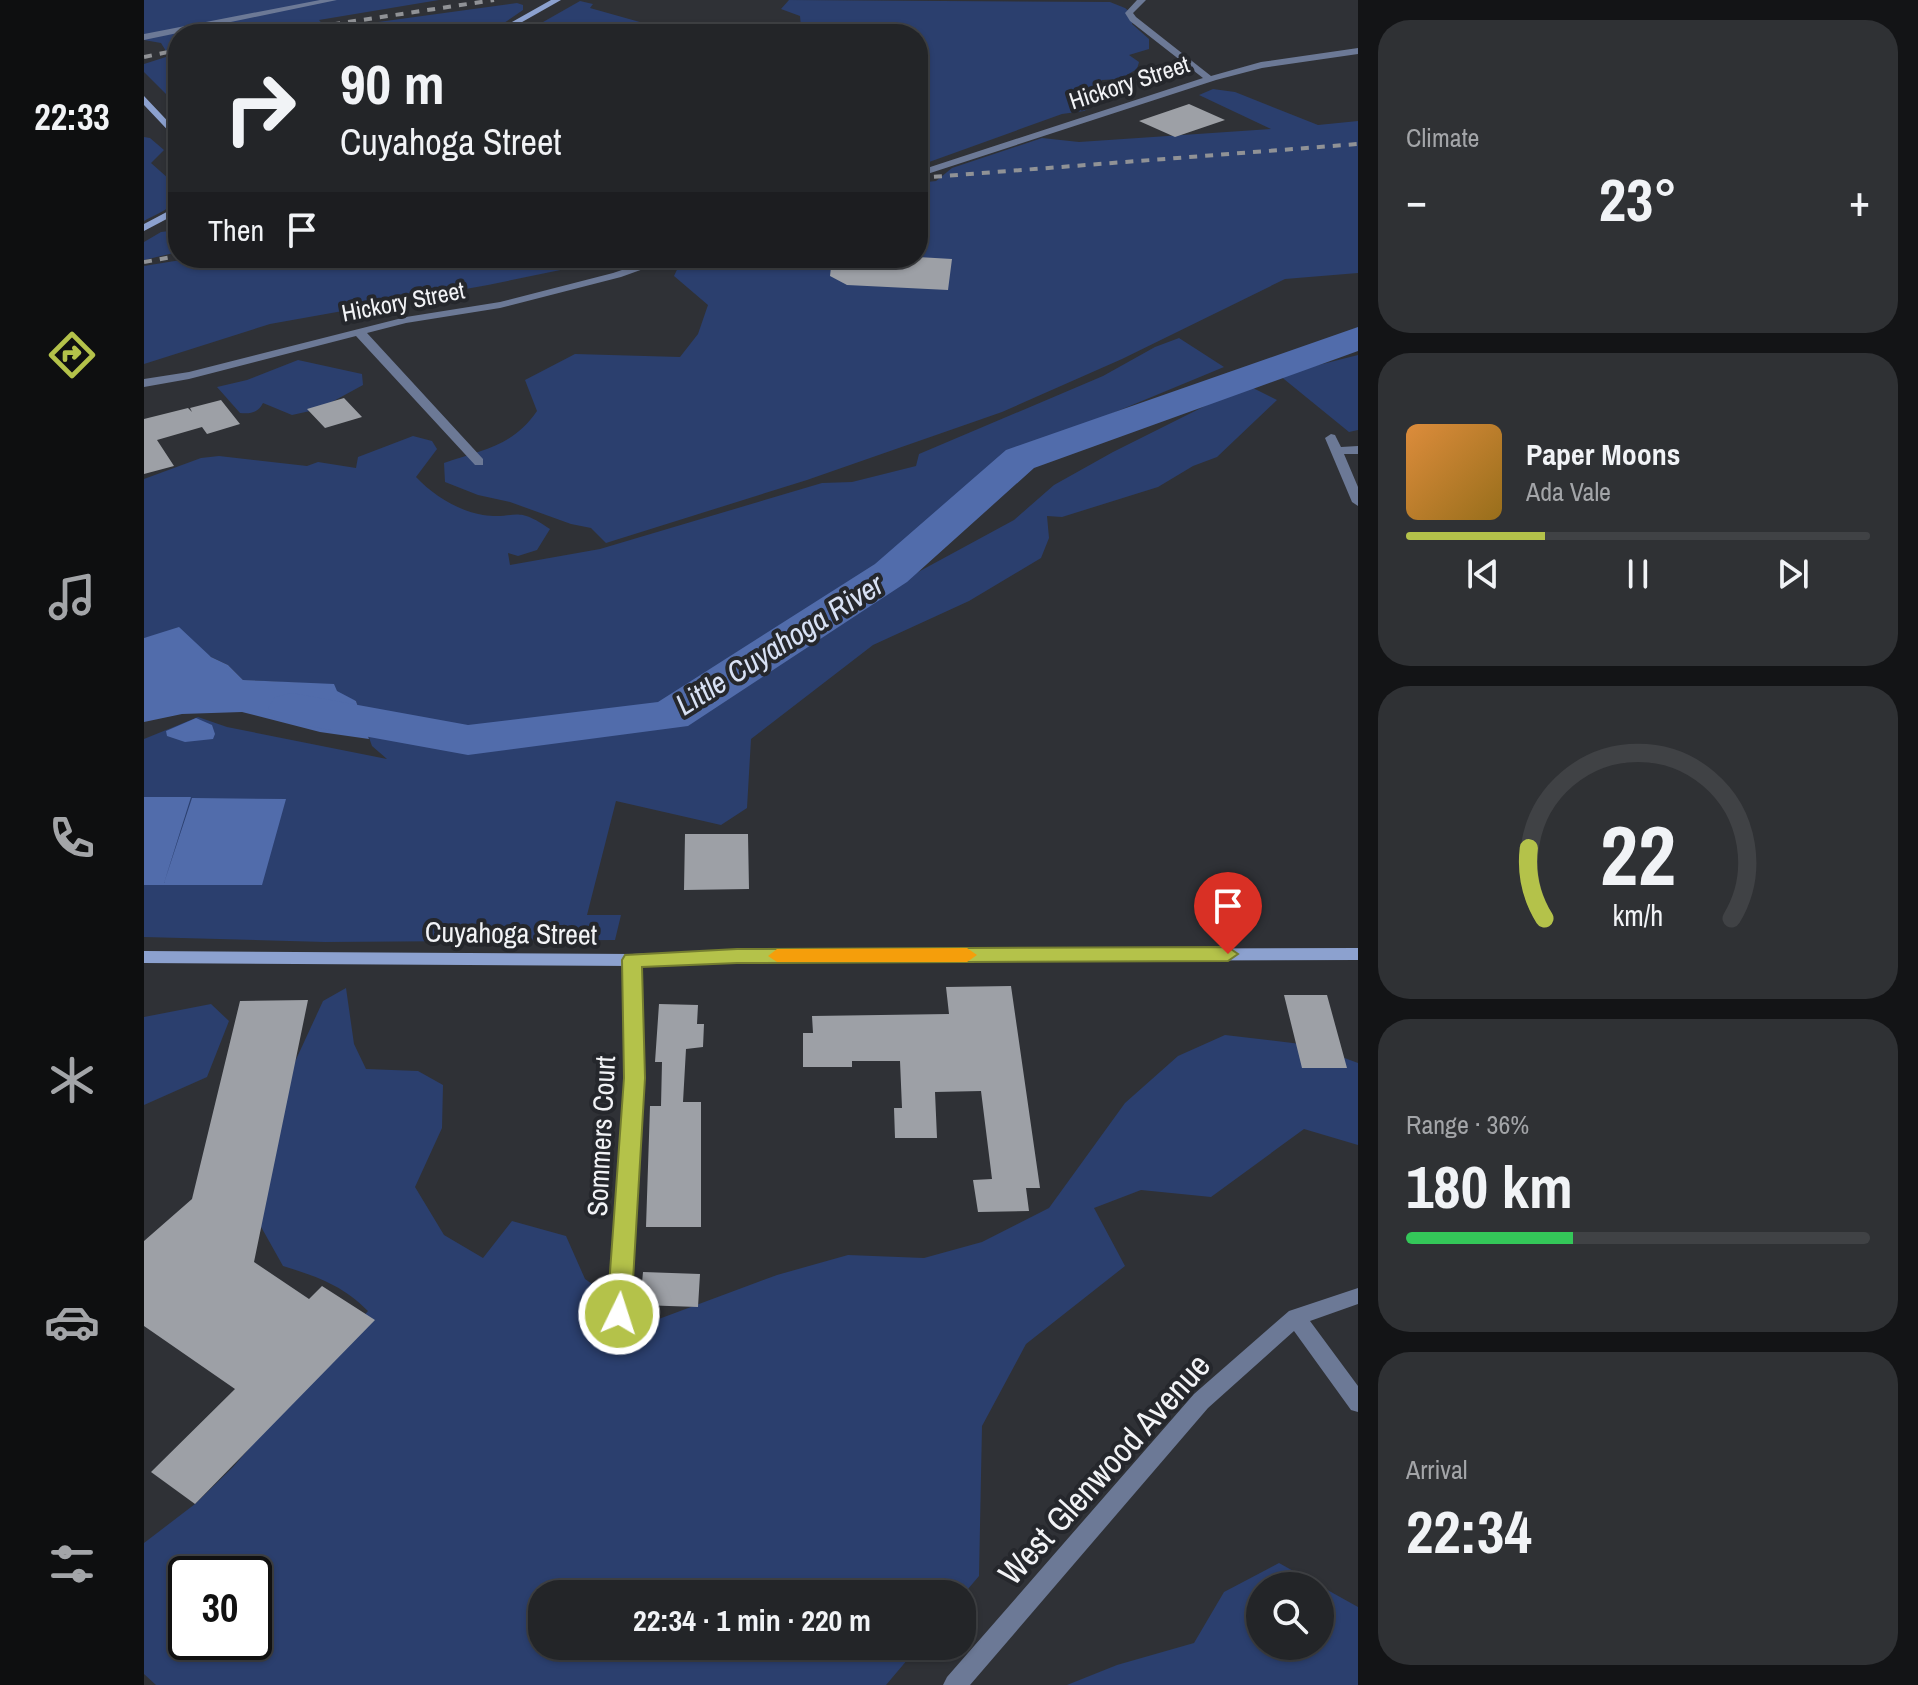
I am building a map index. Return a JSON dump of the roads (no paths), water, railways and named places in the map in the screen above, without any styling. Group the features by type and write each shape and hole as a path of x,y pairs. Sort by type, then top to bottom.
{"street":[{"path":"210,24 333,0"},
{"path":"513,24 557,0"},
{"path":"1142,0 1129,13 1133,19 1209,79"},
{"path":"144,37 168,32"},
{"name":"Hickory Street","path":"928,171 1209,79 1261,65 1358,51"},
{"path":"144,99 168,127"},
{"path":"144,228 168,215"},
{"name":"Hickory Street","path":"144,383 189,375 358,331 527,298 634,268"},
{"path":"358,331 479,462"},
{"path":"1358,450 1333,444 1358,502"},
{"name":"Cuyahoga Street","path":"144,957 632,960 751,956 1358,954"},
{"name":"Sommers Court","path":"619,1314 634,1078 632,960"},
{"name":"West Glenwood Avenue","path":"955,1685 1201,1401 1296,1317 1358,1296"},
{"path":"1296,1317 1358,1403"}],"waterway":[{"name":"Little Cuyahoga River","path":"292,708 468,740 671,715 891,573 1020,459 1358,338"}],"railway":[{"path":"335,24 494,0"},
{"path":"144,57 168,52"},
{"path":"928,177 1358,144"},
{"path":"144,262 168,258"}]}
